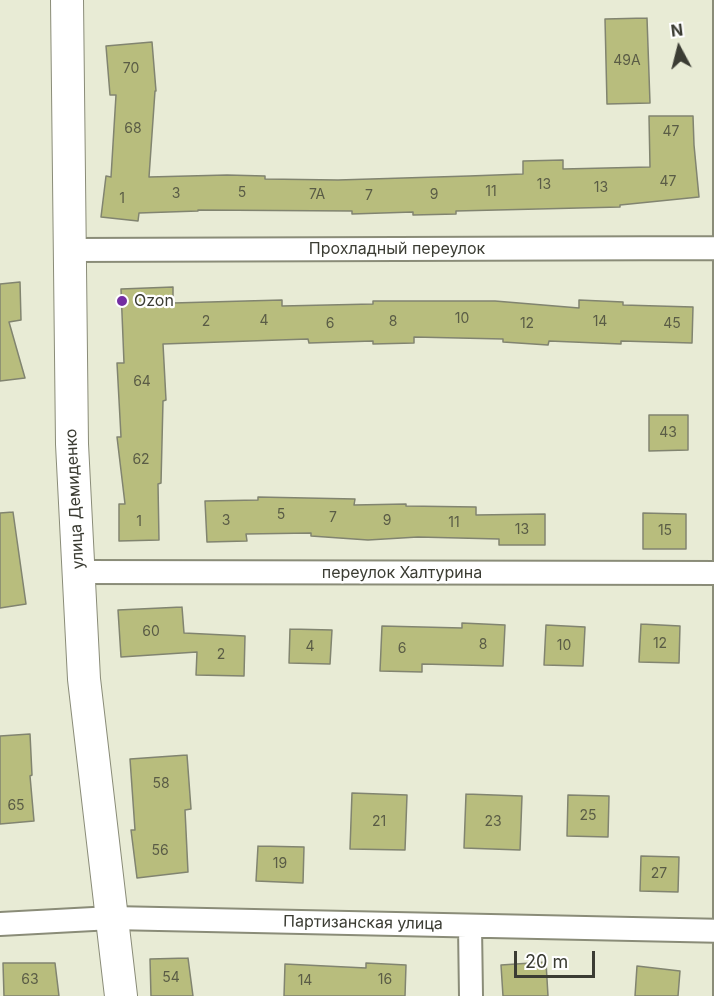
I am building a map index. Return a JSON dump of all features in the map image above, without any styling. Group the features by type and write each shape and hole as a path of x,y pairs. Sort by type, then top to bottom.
{"main road":[{"name":"улица Демиденко","path":"67,0 72,444 78,572 84,679 121,996"}],"street":[{"path":"724,996 726,931 725,0"},
{"name":"Прохладный переулок","path":"70,250 725,248"},
{"name":"переулок Халтурина","path":"78,572 725,573"},
{"name":"Партизанская улица","path":"0,924 112,918 726,931"},
{"path":"470,926 471,996"}],"building":[{"path":"647,18 650,103 607,104 605,19"},
{"path":"152,42 156,91 149,177 227,175 265,176 265,179 338,180 523,174 523,161 563,160 563,169 650,167 649,116 693,116 699,197 620,205 620,207 456,211 456,214 198,210 139,213 138,221 101,217 106,176 111,177 116,95 110,95 106,46"},
{"path":"20,282 21,320 9,322 25,378 0,381 0,284"},
{"path":"173,287 173,303 282,300 282,306 373,304 373,301 495,301 579,308 579,300 623,302 623,305 693,307 692,343 621,341 621,344 549,341 548,345 503,342 503,339 414,337 414,343 373,344 373,341 309,343 308,339 163,344 166,400 163,401 161,483 158,484 159,540 119,541 119,504 125,504 117,437 121,437 117,363 124,363 121,289"},
{"path":"649,415 688,415 688,450 649,451"},
{"path":"258,497 355,499 354,505 406,504 406,506 476,507 476,515 545,514 545,545 499,545 499,539 418,537 368,540 311,536 311,533 246,534 247,541 207,542 205,501 258,500"},
{"path":"13,512 26,604 0,608 0,513"},
{"path":"643,513 686,514 686,549 643,549"},
{"path":"182,607 184,633 245,636 244,676 196,675 197,652 121,657 118,610"},
{"path":"462,623 505,625 503,666 422,664 422,672 380,671 382,626 462,628"},
{"path":"641,624 680,626 679,663 639,662"},
{"path":"546,625 585,627 583,666 544,665"},
{"path":"290,629 332,630 330,664 289,663"},
{"path":"30,734 32,775 30,776 34,821 0,824 0,736"},
{"path":"187,755 191,809 185,810 188,872 137,878 131,830 135,830 130,759"},
{"path":"352,793 407,795 405,850 350,849"},
{"path":"466,794 522,796 520,850 464,848"},
{"path":"568,795 609,796 608,837 567,836"},
{"path":"258,846 304,847 303,883 256,881"},
{"path":"641,856 679,857 678,892 640,891"},
{"path":"188,958 193,996 151,996 150,959"},
{"path":"546,962 548,996 503,996 501,965"},
{"path":"3,963 55,963 59,996 4,996"},
{"path":"366,963 406,965 405,996 284,996 285,964 366,968"},
{"path":"637,966 680,971 678,996 635,996"}],"place":[{"name":"Ozon","path":"122,301"}]}
